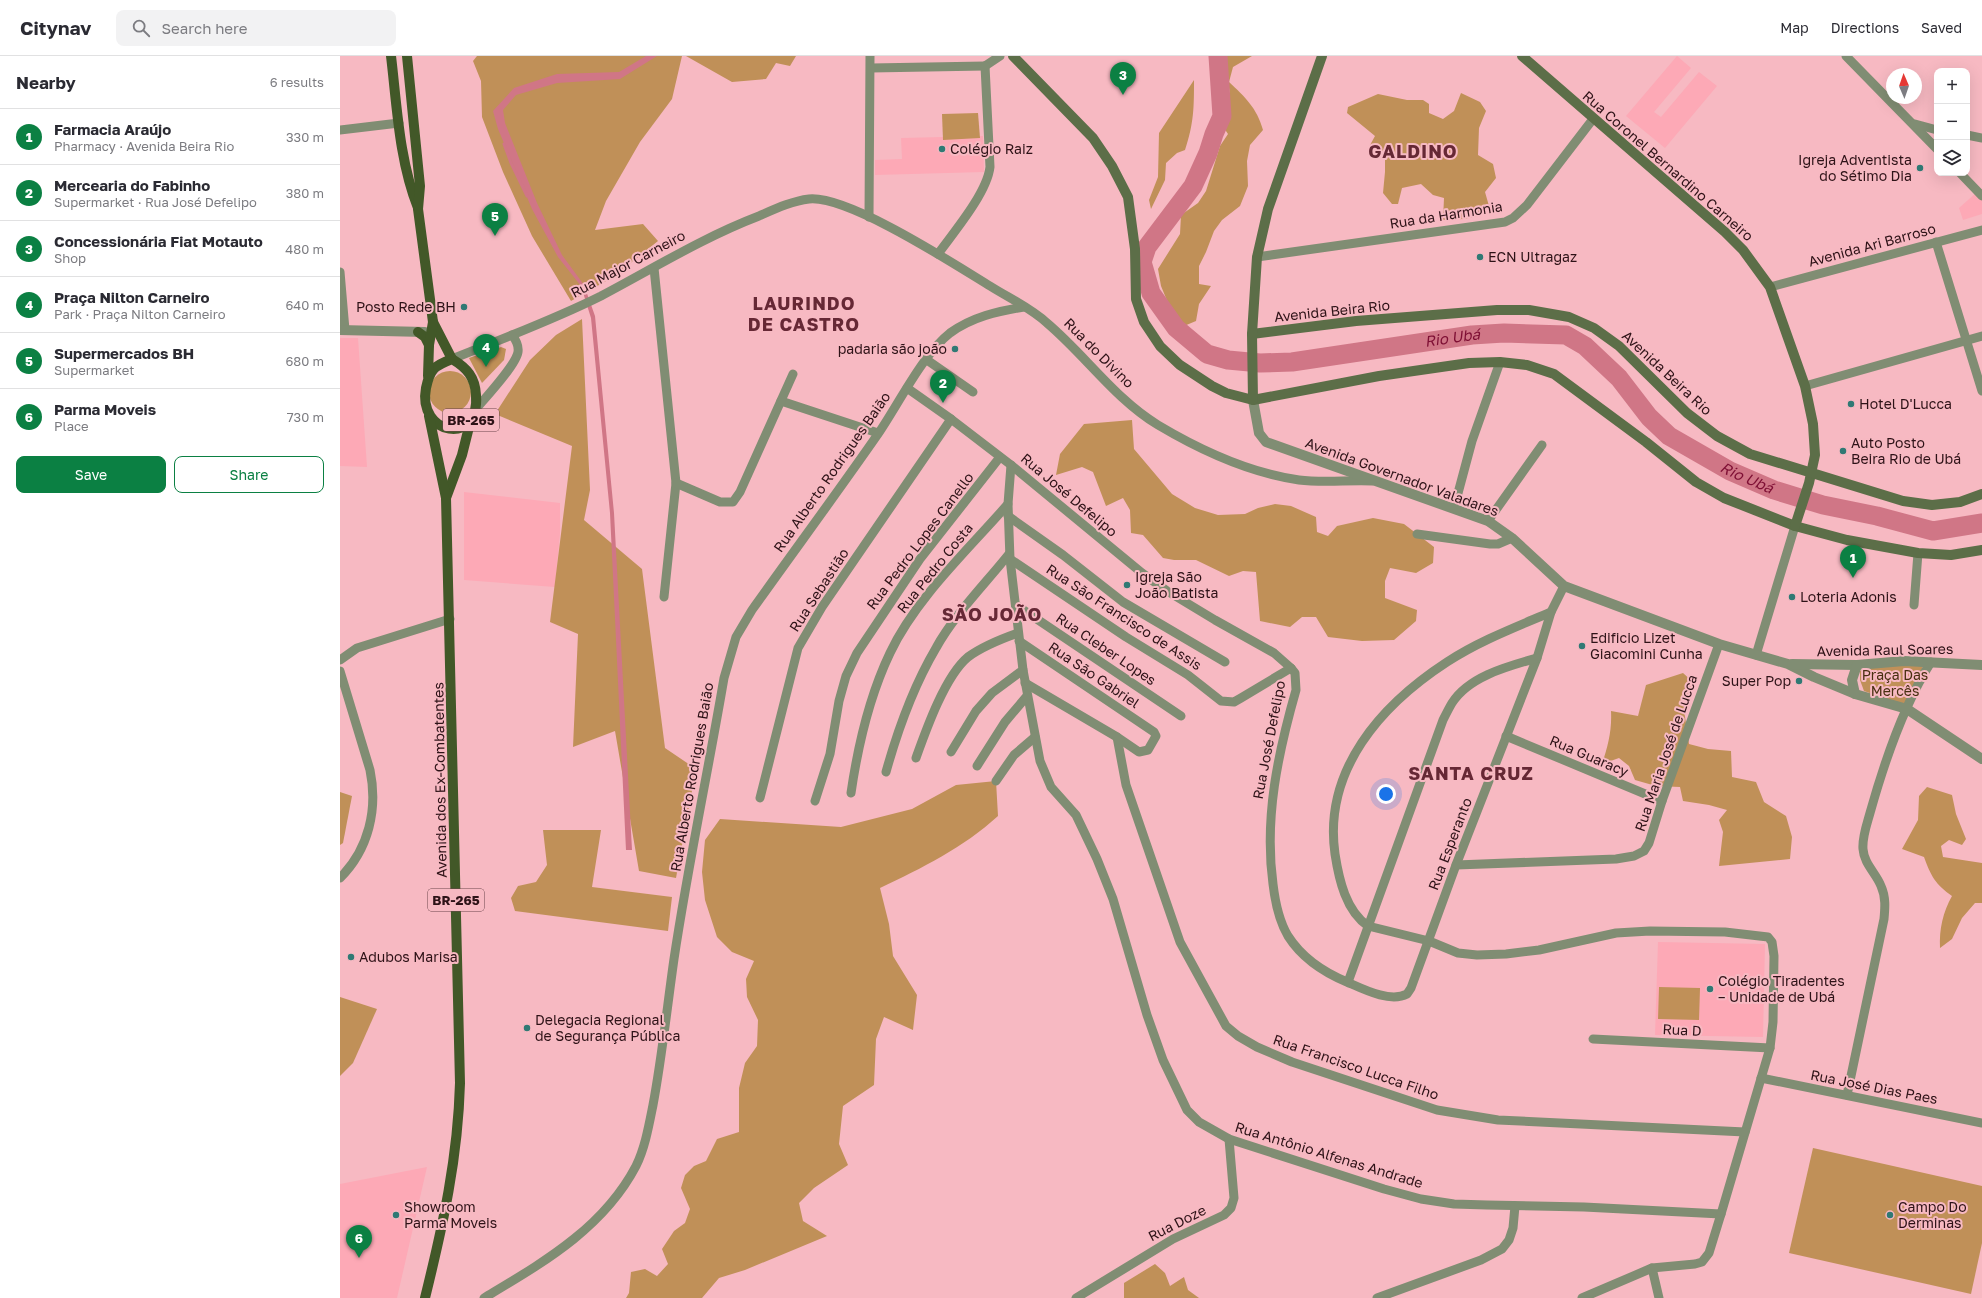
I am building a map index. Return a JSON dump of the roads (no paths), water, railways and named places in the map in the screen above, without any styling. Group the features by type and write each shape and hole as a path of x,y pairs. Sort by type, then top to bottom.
{"main road":[{"name":"BR-265","path":"391,56 399,123 410,188 418,209"},
{"name":"BR-265","path":"407,56 420,186 418,209 434,329 452,359 464,366 472,375 476,395 476,409 470,423 460,428 447,429 440,426 429,416 425,393 428,376 429,345 434,329"},
{"path":"1013,56 1093,138 1112,166 1128,197 1135,249 1136,299 1144,322 1160,346 1180,365 1212,386 1226,393 1253,396 1469,363 1500,362 1527,365 1554,374 1646,442 1696,482 1724,498 1795,526 1847,540 1918,554 1951,555 1982,550"},
{"path":"1253,396 1252,334 1257,257 1268,210 1322,56"},
{"name":"Rua Coronel Bernardino Carneiro","path":"1522,56 1725,232 1743,250 1770,287 1805,386 1816,446 1809,485 1795,526"},
{"name":"Avenida Beira Rio","path":"1252,334 1356,321 1497,310 1529,310 1569,317 1594,328 1619,346 1687,413 1717,436 1750,454 1903,501 1932,505 1960,502 1982,494"},
{"path":"418,332 425,337 429,345"},
{"path":"428,376 438,365 452,359"},
{"name":"Avenida dos Ex-Combatentes","path":"425,1298 450,1188 459,1124 460,1076 446,498 429,416"},
{"name":"Avenida dos Ex-Combatentes","path":"446,498 462,456 470,423"}],"street":[{"path":"869,216 870,56"},
{"path":"871,68 985,66 1000,56"},
{"path":"1851,58 1934,146"},
{"path":"938,254 982,189 989,176 990,167 985,66"},
{"name":"Rua da Harmonia","path":"1257,257 1505,222 1513,218 1527,205 1593,119"},
{"path":"340,130 399,123"},
{"path":"1914,124 1934,129"},
{"path":"1970,136 1982,138"},
{"path":"1963,176 1982,196"},
{"name":"Rua do Divino","path":"818,199 869,216 938,254 1024,307 1045,321 1063,337 1122,398 1156,424 1186,440 1221,457 1262,472 1300,480 1373,481"},
{"name":"Rua Major Carneiro","path":"452,359 545,323 654,268 706,239 746,221 794,202 818,199"},
{"name":"Avenida Ari Barroso","path":"1770,287 1982,230"},
{"path":"1936,242 1982,391"},
{"path":"654,268 676,483 664,597"},
{"path":"340,272 342,330 418,332 434,329"},
{"name":"Rua Alberto Rodrigues Baião","path":"484,1298 534,1268 573,1241 590,1225 617,1195 636,1165 648,1130 657,1082 674,958 728,659 736,637 752,610 878,433 907,388 927,360 950,333 974,320 997,312 1024,307"},
{"path":"476,409 515,361 518,348 516,340 512,335"},
{"path":"1805,386 1982,336"},
{"path":"927,360 973,392"},
{"path":"1454,508 1472,441 1500,362"},
{"path":"676,483 720,502 733,502 740,492 793,374"},
{"name":"Rua José Defelipo","path":"907,388 1011,464 1142,573 1215,620 1274,654 1291,668 1296,680 1296,690 1275,777 1270,813 1271,865 1274,895 1279,916 1288,935 1299,950 1316,966 1348,982 1395,998 1407,994"},
{"name":"Avenida Governador Valadares","path":"1253,396 1258,433 1262,439 1275,446 1488,521 1512,538 1564,586 1719,644 1788,664"},
{"path":"781,401 878,433"},
{"name":"Rua Sebastião","path":"760,798 798,648 822,607 951,419"},
{"path":"1488,521 1542,445"},
{"name":"Rua Pedro Lopes Canello","path":"815,802 830,754 839,701 846,676 857,653 920,560 1000,457"},
{"name":"Rua Antônio Alfenas Andrade","path":"1011,464 1008,504 1009,556 1016,605 1018,637 1027,696 1045,776 1051,787 1076,815 1099,866 1112,899 1147,1016 1163,1060 1187,1110 1199,1122 1229,1139 1384,1190 1421,1199 1454,1204 1721,1214"},
{"name":"Rua Pedro Costa","path":"851,793 866,720 876,686 890,652 911,618 932,591 1008,504"},
{"path":"1008,516 1063,555 1123,602 1225,662"},
{"path":"1756,655 1795,526"},
{"path":"1417,534 1490,544 1498,544 1512,538"},
{"path":"1914,605 1918,554"},
{"path":"886,772 899,727 922,674 936,647 1009,556"},
{"name":"Rua São Francisco de Assis","path":"1009,556 1126,638 1188,675 1221,701 1234,702 1291,668"},
{"name":"Rua Esperanto","path":"1407,994 1415,981 1456,865 1537,658 1551,612 1564,586"},
{"name":"Rua Cleber Lopes","path":"1016,605 1181,716"},
{"path":"1551,612 1489,639 1448,662 1416,685 1391,706 1370,730 1351,760 1338,792 1333,822 1337,869 1351,908 1361,921 1368,926 1429,942 1458,953 1477,955 1506,954 1539,950 1616,933 1650,931 1725,932 1768,936 1772,942 1774,956 1773,1022 1770,1048 1709,1253 1702,1262 1652,1268 1582,1298"},
{"path":"340,660 357,648 450,619"},
{"path":"916,758 937,706 958,669 967,658 983,647 1018,637"},
{"name":"Rua São Gabriel","path":"1018,637 1154,732 1156,736 1148,750 1142,753 1134,750 1117,737"},
{"name":"Rua Maria José de Lucca","path":"1456,865 1602,860 1634,856 1644,851 1649,843 1662,801 1719,644"},
{"path":"1348,982 1443,720 1452,702 1465,689 1481,679 1499,670 1537,658"},
{"name":"Avenida Raul Soares","path":"1788,664 1857,665 1904,661 1982,665"},
{"path":"1847,1095 1884,919 1885,901 1881,886 1864,856 1862,847 1864,833 1882,774 1907,709 1922,676 1931,662"},
{"path":"1788,664 1814,677 1855,694 1907,709 1982,759"},
{"path":"1855,694 1852,680 1857,665"},
{"path":"951,752 976,711 992,693 1023,670"},
{"path":"340,672 370,770 373,784 374,804 371,821 360,852 340,878"},
{"path":"1025,683 1117,737"},
{"path":"977,766 1005,722 1027,696"},
{"name":"Rua Guaracy","path":"1506,736 1662,801"},
{"path":"996,781 1014,755 1036,737"},
{"name":"Rua Francisco Lucca Filho","path":"1117,737 1126,785 1180,942 1217,1012 1226,1026 1238,1036 1292,1062 1430,1108 1464,1116 1498,1120 1745,1132"},
{"name":"Rua D","path":"1594,1039 1770,1048"},
{"name":"Rua José Dias Paes","path":"1761,1078 1982,1123"},
{"name":"Rua Doze","path":"1076,1298 1173,1239 1224,1215 1231,1208 1234,1198 1229,1139"},
{"path":"1377,1298 1481,1260 1502,1249 1509,1240 1513,1228 1515,1206"},
{"path":"1652,1268 1659,1298"}],"waterway":[{"name":"Rio Ubá","path":"1218,56 1222,116 1208,153 1193,186 1147,247 1142,262 1151,293 1176,328 1207,354 1228,360 1260,363 1292,362 1472,335 1504,333 1566,335 1585,346 1619,378 1649,417 1669,436 1730,471 1774,490 1823,505 1877,516 1933,531 1982,523"},
{"path":"504,144 511,163 527,196"}],"place":[{"name":"Concessionária Fiat Motauto","path":"1123,95"},
{"name":"Colégio Raiz","path":"942,149"},
{"name":"Igreja Adventista do Sétimo Dia","path":"1920,168"},
{"name":"Supermercados BH","path":"495,236"},
{"name":"ECN Ultragaz","path":"1480,257"},
{"name":"Posto Rede BH","path":"464,307"},
{"name":"padaria são joão","path":"955,349"},
{"name":"Praça Nilton Carneiro","path":"486,367"},
{"name":"Mercearia do Fabinho","path":"943,403"},
{"name":"Hotel D'Lucca","path":"1851,404"},
{"name":"Auto Posto Beira Rio de Ubá","path":"1843,451"},
{"name":"Farmacia Araújo","path":"1853,578"},
{"name":"Igreja São João Batista","path":"1127,585"},
{"name":"Loteria Adonis","path":"1792,597"},
{"name":"Edificio Lizet Giacomini Cunha","path":"1582,646"},
{"name":"Super Pop","path":"1799,681"},
{"name":"Adubos Marisa","path":"351,957"},
{"name":"Colégio Tiradentes – Unidade de Ubá","path":"1710,989"},
{"name":"Delegacia Regional de Segurança Pública","path":"527,1028"},
{"name":"Showroom Parma Moveis","path":"396,1215"},
{"name":"Campo Do Derminas","path":"1890,1215"},
{"name":"Parma Moveis","path":"359,1258"}],"district":[{"name":"GALDINO","path":"1413,152"},
{"name":"LAURINDO DE CASTRO","path":"804,314"},
{"name":"SÃO JOÃO","path":"992,615"},
{"name":"SANTA CRUZ","path":"1471,774"}],"park label":[{"name":"Praça Das Mercês","path":"1895,684"}]}
